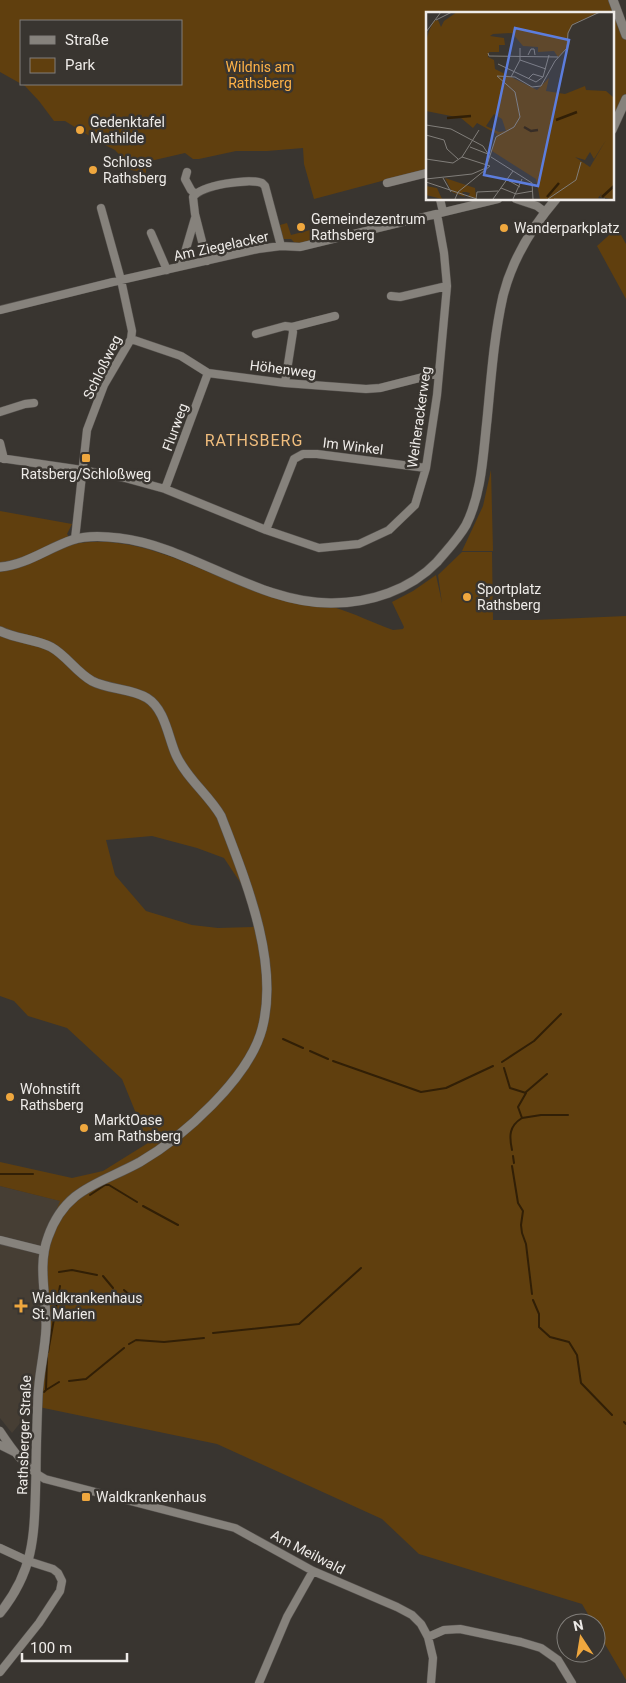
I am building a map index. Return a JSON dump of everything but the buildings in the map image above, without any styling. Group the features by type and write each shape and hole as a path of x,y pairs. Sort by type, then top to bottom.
{"street":[{"path":"613,0 626,35"},
{"path":"614,126 626,99"},
{"path":"187,172 185,179 191,190 196,194"},
{"path":"387,183 426,173"},
{"path":"207,261 195,214 193,197 196,194 224,184 250,181 262,183 265,186 282,246"},
{"path":"440,200 440,213"},
{"name":"Am Ziegelacker","path":"0,310 258,249 282,246 300,247 494,200"},
{"path":"519,200 537,206 546,212"},
{"path":"0,567 30,558 75,539 94,536 120,538 151,545 252,585 310,602 357,602 384,596 406,586 427,572 454,543 466,525 473,507 482,468 498,325 504,294 522,250 555,200"},
{"name":"Schloßweg","path":"75,539 87,430 104,385 131,339 132,331 121,280 101,208"},
{"name":"Weiherackerweg","path":"2,458 82,470 124,478 165,489 266,530 319,548 359,544 389,530 415,505 426,468 439,373 447,286 440,213"},
{"path":"182,266 195,214"},
{"path":"151,233 167,270"},
{"path":"391,296 400,297 447,286"},
{"path":"256,334 335,316"},
{"path":"285,383 292,327"},
{"name":"Höhenweg","path":"131,339 180,356 208,373 285,383 366,390 439,373"},
{"name":"Flurweg","path":"165,489 208,373"},
{"path":"0,412 34,403"},
{"path":"0,443 2,458"},
{"name":"Im Winkel","path":"266,530 294,459 303,454 317,454 426,468"},
{"name":"Rathsberger Straße","path":"0,631 11,636 46,645 62,654 91,681 146,698 154,704 161,714 176,755 187,774 216,806 222,816 254,908 266,966 265,1012 259,1037 247,1062 221,1095 166,1146 139,1162 79,1192 61,1211 47,1238 44,1251 43,1281 46,1327 39,1387 34,1534 28,1561 21,1580 0,1613"},
{"path":"0,1240 44,1251"},
{"path":"0,1431 14,1452 36,1474"},
{"path":"0,1445 14,1452"},
{"name":"Am Meilwald","path":"36,1474 45,1480 230,1526 277,1550 312,1572 365,1592 412,1615 421,1624 428,1637"},
{"path":"0,1548 28,1561 53,1569 58,1573 62,1581 60,1591 39,1622 0,1672"},
{"path":"261,1682 287,1616 312,1572"},
{"path":"432,1683 433,1658 428,1637 444,1630 460,1629 541,1648 558,1660 572,1683"}],"shaded area":[{"name":"Waldkrankenhaus St. Marien","path":"0,1186 61,1201 54,1216 34,1406 12,1433 0,1418"}],"green space":[{"name":"Wildnis am Rathsberg","path":"0,0 613,0 626,35 626,97 614,125 614,12 426,12 426,169 314,199 304,164 303,148 236,151 199,159 193,159 185,153 146,162 146,173 131,170 130,164 115,150 65,121 54,121 23,85 182,85 182,20 20,20 20,83 0,72"},
{"path":"287,223 291,235 310,230 312,241 296,244 291,239 283,239 280,225"},
{"path":"617,228 626,244 626,299 597,246"},
{"path":"491,470 493,551 462,551 483,506"},
{"path":"0,511 72,524 67,534 74,544 98,542 146,549 169,556 259,592 333,607 393,630 403,629 404,627 392,602 413,591 436,575 442,603 438,575 462,552 492,552 493,620 626,616 626,1680 606,1646 606,1613 587,1613 582,1604 419,1554 382,1519 217,1444 34,1406 42,1339 41,1292 54,1216 60,1201 0,1186 0,1162 72,1178 103,1171 148,1143 122,1079 67,1028 28,1016 14,1001 0,996","holes":["152,836 197,848 224,858 242,885 254,924 253,927 218,928 192,925 146,911 115,875 106,840"]}],"waterway":[{"path":"502,1062 534,1041 561,1014"},
{"path":"283,1039 303,1048"},
{"path":"310,1051 328,1059"},
{"path":"333,1061 421,1092 446,1088 493,1066"},
{"path":"504,1068 510,1088 526,1093 518,1107 522,1118 515,1124 511,1132 512,1150"},
{"path":"526,1092 547,1074"},
{"path":"522,1118 541,1115 568,1115"},
{"path":"513,1156 514,1163"},
{"path":"512,1166 518,1203 523,1211 521,1225 526,1244 532,1294"},
{"path":"0,1174 33,1174"},
{"path":"90,1195 105,1185 109,1185 137,1202"},
{"path":"143,1206 178,1225"},
{"path":"213,1333 299,1324 361,1268"},
{"path":"59,1272 72,1270 97,1275"},
{"path":"103,1276 113,1288"},
{"path":"48,1352 60,1286"},
{"path":"124,1290 141,1305"},
{"path":"533,1300 539,1314 539,1327 550,1337 569,1342 577,1355 581,1383 612,1415"},
{"path":"129,1344 136,1340 164,1342 204,1338"},
{"path":"69,1381 86,1379 124,1348"},
{"path":"44,1392 46,1390 47,1357"},
{"path":"46,1390 59,1382"}],"place":[{"name":"Gedenktafel Mathilde","path":"80,130"},
{"name":"Schloss Rathsberg","path":"93,170"},
{"name":"Gemeindezentrum Rathsberg","path":"301,227"},
{"name":"Wanderparkplatz","path":"504,228"},
{"name":"Ratsberg/Schloßweg","path":"86,458"},
{"name":"Sportplatz Rathsberg","path":"467,597"},
{"name":"Wohnstift Rathsberg","path":"10,1097"},
{"name":"MarktOase am Rathsberg","path":"84,1128"},
{"name":"Waldkrankenhaus St. Marien","path":"21,1306"},
{"name":"Waldkrankenhaus","path":"86,1497"}],"district":[{"name":"RATHSBERG","path":"254,440"}]}
